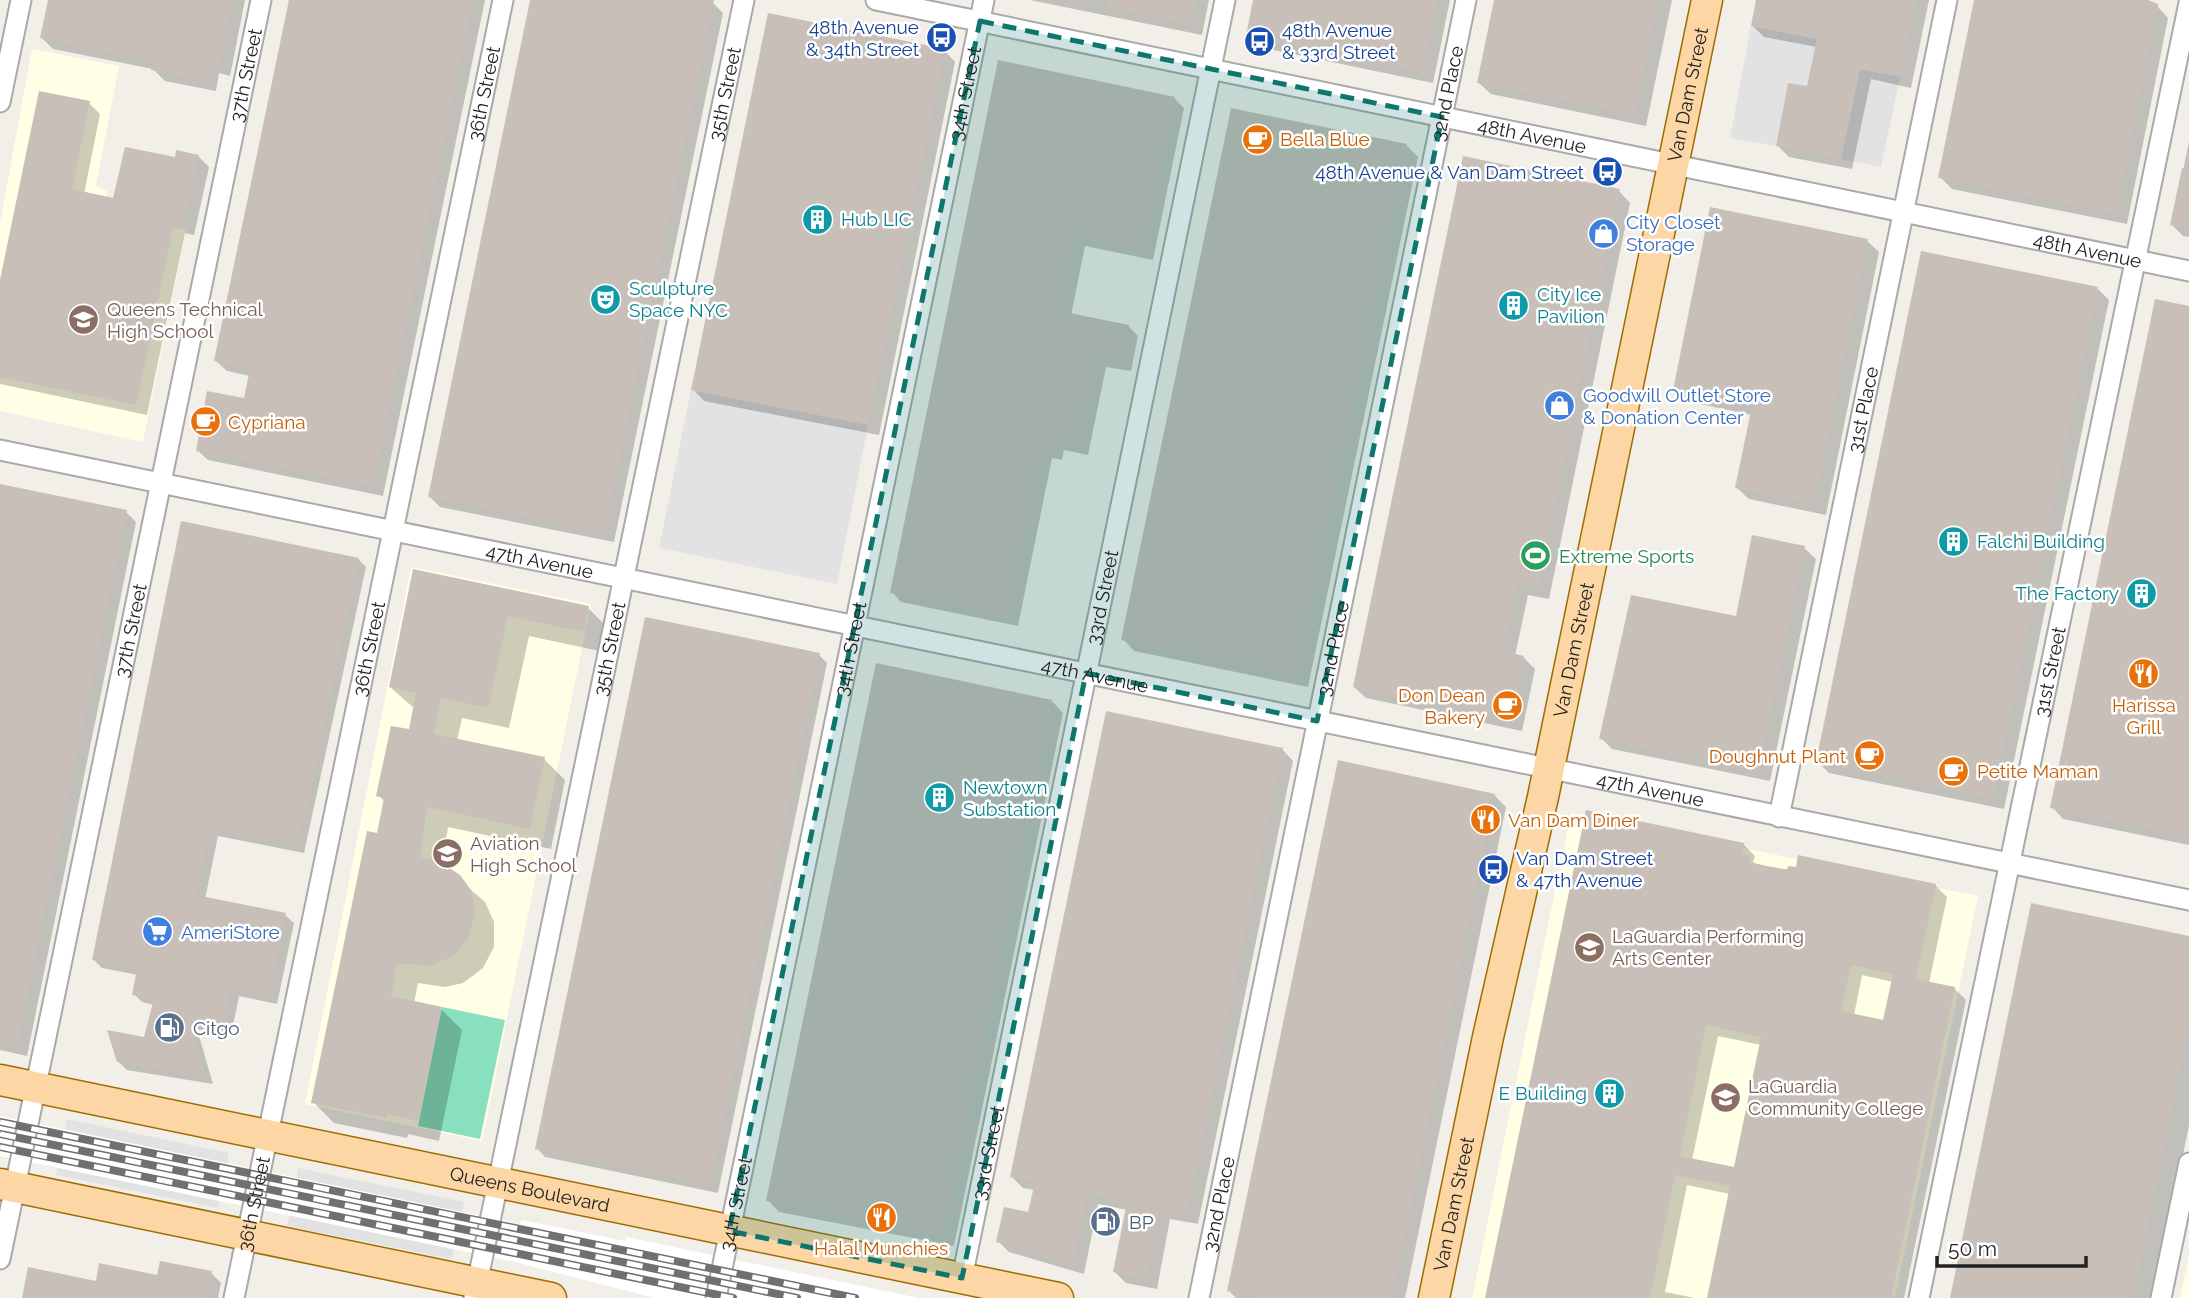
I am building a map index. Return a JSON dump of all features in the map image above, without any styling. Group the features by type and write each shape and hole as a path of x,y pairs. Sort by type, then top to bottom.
{"main road":[{"name":"Van Dam Street","path":"1434,1298 1488,1037 1548,769 1707,0"},
{"name":"Queens Boulevard","path":"0,1080 1058,1298"},
{"path":"7,1185 247,1235 475,1290 551,1298"}],"street":[{"path":"0,102 21,0"},
{"name":"37th Street","path":"0,1259 7,1185 36,1088 261,0"},
{"name":"36th Street","path":"234,1298 503,0"},
{"name":"35th Street","path":"475,1290 744,0"},
{"name":"48th Avenue","path":"876,0 2189,271"},
{"name":"34th Street","path":"716,1298 984,0"},
{"name":"33rd Street","path":"962,1279 1225,0"},
{"name":"32nd Place","path":"1199,1298 1466,0"},
{"name":"31st Place","path":"1779,817 1947,0"},
{"name":"31st Street","path":"1919,1298 2189,3"},
{"name":"47th Avenue","path":"0,450 2189,900"},
{"path":"2161,1298 2189,1163"}],"highlighted area":[{"path":"980,21 1442,117 1317,721 1086,673 962,1278 729,1231"}],"shaded area":[{"path":"1751,26 1817,39 1811,87 1788,83 1776,146 1730,138"},
{"name":"Queens Technical High School","path":"32,49 119,66 96,185 107,191 104,212 186,230 143,442 0,411 0,223"},
{"path":"1860,69 1900,77 1881,167 1841,159"},
{"path":"691,390 868,425 837,584 659,548"},
{"name":"Aviation High School","path":"411,567 591,604 482,1141 305,1104"},
{"name":"LaGuardia Community College","path":"1571,813 1978,896 1895,1298 1472,1298"},
{"path":"67,1119 229,1153 218,1208 56,1175"},
{"path":"298,1168 464,1202 452,1259 287,1226"},
{"path":"2189,1255 2189,1298 2180,1298"}],"green space":[{"path":"442,1007 505,1020 480,1139 418,1126"}],"pier":[{"path":"0,1116 520,1224 522,1220 625,1241 626,1237 919,1298 655,1298 511,1261 0,1156"}],"building":[{"path":"48,0 232,0 219,66 208,63 205,81 151,70 153,62 40,38"},
{"path":"289,0 473,0 373,486 196,451 207,391 244,398 250,369 214,361"},
{"path":"530,0 714,0 604,533 428,497"},
{"path":"1108,0 1196,0 1191,24 1108,7"},
{"path":"1253,0 1437,0 1422,72 1246,36"},
{"path":"1494,0 1658,0 1635,115 1477,83"},
{"path":"1756,0 1916,0 1900,77 1860,69 1841,159 1776,146 1788,83 1807,86 1817,39 1751,26"},
{"path":"1974,0 2148,0 2158,4 2116,214 1938,178"},
{"name":"Hub LIC","path":"768,13 945,49 868,425 691,390"},
{"path":"998,60 1175,97 1144,251 1075,237 1060,311 1129,325 1121,363 1097,358 1079,446 1054,441 1052,452 1042,450 1008,617 890,593"},
{"name":"Queens Technical High School","path":"39,91 90,101 72,189 113,198 125,147 175,157 176,150 199,155 184,225 174,223 136,405 0,377 0,280"},
{"path":"1231,108 1407,144 1297,677 1121,640"},
{"path":"1463,156 1620,189 1538,589 1517,584 1503,651 1524,656 1510,720 1353,687"},
{"path":"2182,168 2189,168 2189,229 2170,225"},
{"path":"1710,207 1868,239 1814,504 1735,488 1752,406 1673,390"},
{"name":"Falchi Building","path":"1921,251 2098,287 1993,799 1816,762"},
{"name":"The Factory","path":"2155,299 2189,306 2189,837 2050,808"},
{"path":"0,484 127,510 17,1046 0,1043"},
{"path":"181,521 359,558 304,824 301,824 297,846 210,829 196,895 286,913 269,997 231,988 223,1029 190,1022 206,1077 117,1062 107,1030 144,1037 154,999 132,995 137,969 92,960"},
{"path":"1752,535 1805,546 1759,770 1599,739 1631,595 1736,616"},
{"path":"413,569 589,606 584,632 508,616 488,708 441,698 434,734 545,757 530,829 427,807 420,857 439,861 460,875 471,890 475,912 469,937 453,956 430,966 397,963 391,996 442,1007 418,1121 387,1114 386,1118 311,1103 367,831 377,833 384,798 376,796 391,726 409,729 416,693 389,687"},
{"path":"645,617 820,653 710,1185 535,1149"},
{"path":"876,663 1052,700 943,1236 766,1201"},
{"path":"1106,711 1283,748 1187,1214 1160,1209 1147,1279 1113,1272 1127,1202 1087,1193 1073,1264 1045,1258 1046,1254 996,1242 1004,1207 1028,1212 1035,1182 1010,1177"},
{"path":"1338,760 1495,794 1392,1298 1258,1298 1227,1291"},
{"name":"LaGuardia Community College","path":"1586,810 1744,843 1742,854 1750,856 1749,862 1767,866 1787,870 1788,866 1796,867 1798,855 1936,884 1916,979 1955,987 1891,1298 1707,1298 1730,1186 1675,1175 1650,1298 1485,1298","holes":["1851,965 1893,974 1883,1020 1841,1011","1706,1025 1761,1037 1734,1167 1680,1156"]},
{"path":"2031,903 2189,936 2189,1027 2133,1298 1950,1298"},
{"path":"160,1261 212,1271 206,1298 22,1298 28,1267 96,1281 99,1263 157,1275"}],"railway":[{"path":"0,1122 855,1298"},
{"path":"0,1134 797,1298"},
{"path":"0,1147 733,1298"}],"place":[{"name":"48th Avenue & 34th Street","path":"942,38"},
{"name":"48th Avenue & 33rd Street","path":"1259,41"},
{"name":"Bella Blue","path":"1257,139"},
{"name":"48th Avenue & Van Dam Street","path":"1607,172"},
{"name":"Hub LIC","path":"818,219"},
{"name":"City Closet Storage","path":"1603,233"},
{"name":"Sculpture Space NYC","path":"606,299"},
{"name":"City Ice Pavilion","path":"1514,305"},
{"name":"Queens Technical High School","path":"84,320"},
{"name":"Goodwill Outlet Store & Donation Center","path":"1560,406"},
{"name":"Cypriana","path":"205,422"},
{"name":"Falchi Building","path":"1954,541"},
{"name":"Extreme Sports","path":"1536,556"},
{"name":"The Factory","path":"2142,593"},
{"name":"Harissa Grill","path":"2144,674"},
{"name":"Don Dean Bakery","path":"1508,706"},
{"name":"Doughnut Plant","path":"1869,756"},
{"name":"Petite Maman","path":"1954,771"},
{"name":"Newtown Substation","path":"940,798"},
{"name":"Van Dam Diner","path":"1485,820"},
{"name":"Aviation High School","path":"447,854"},
{"name":"Van Dam Street & 47th Avenue","path":"1493,869"},
{"name":"AmeriStore","path":"158,932"},
{"name":"LaGuardia Performing Arts Center","path":"1589,947"},
{"name":"Citgo","path":"170,1028"},
{"name":"E Building","path":"1610,1093"},
{"name":"LaGuardia Community College","path":"1725,1097"},
{"name":"Halal Munchies","path":"881,1217"},
{"name":"BP","path":"1106,1222"}]}
